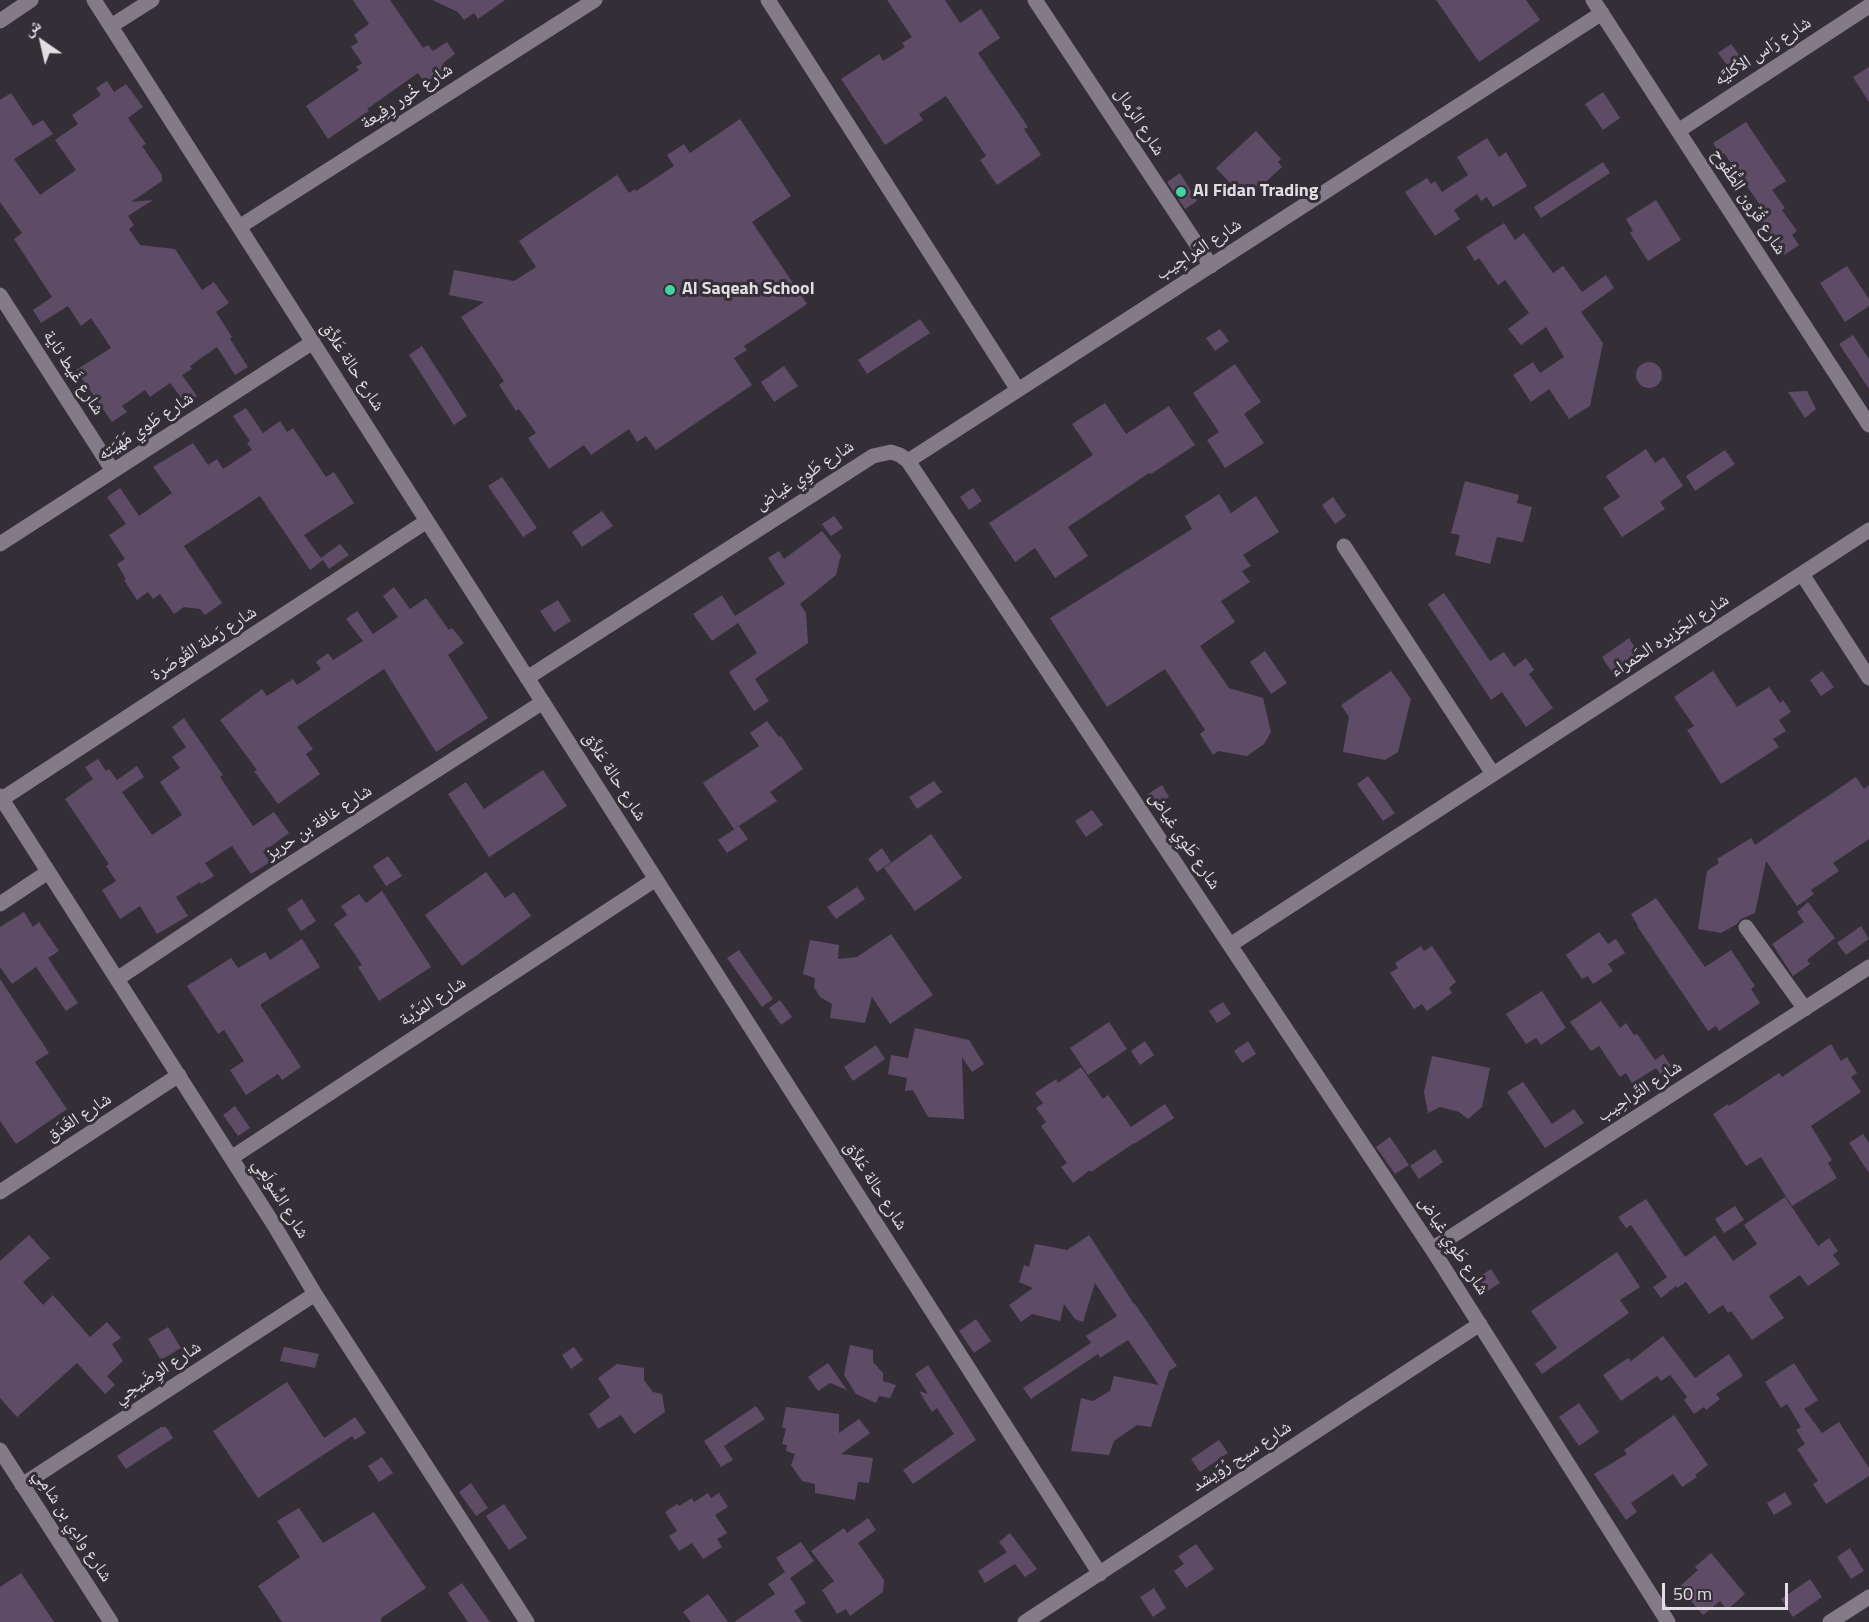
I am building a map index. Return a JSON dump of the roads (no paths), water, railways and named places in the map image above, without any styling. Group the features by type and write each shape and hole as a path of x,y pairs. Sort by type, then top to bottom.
{"street":[{"path":"0,21 30,0"},
{"name":"شارع حالة عَلاَّق","path":"94,0 1100,1574"},
{"path":"111,26 152,0"},
{"name":"شارع خُور رِفِيعة","path":"239,227 595,0"},
{"path":"768,0 1018,390"},
{"name":"شارع الرِّمال","path":"1035,0 1210,266"},
{"name":"شارع رَاس الأكليَّه","path":"1678,131 1869,6"},
{"name":"شارع المَراجِيب","path":"908,461 1210,266 1597,7"},
{"name":"شارع قُرُون الطُّفُوح","path":"1597,7 1869,425"},
{"name":"شارع غَيط ثاية","path":"0,295 113,471"},
{"name":"شارع طَوي مَهَيَته","path":"0,544 313,342"},
{"name":"شارع طَوِي غياض","path":"527,678 873,456 891,452 908,461 1432,1249 1668,1622"},
{"name":"شارع رَملة القُوصَرة","path":"1,798 427,521"},
{"name":"شارع الجَزيره الحَمراء","path":"1230,945 1869,530"},
{"path":"1344,546 1493,774"},
{"path":"1802,574 1869,678"},
{"name":"شارع غافة بن حريز","path":"117,979 267,879 543,702"},
{"name":"شارع السُّولَعِي","path":"1,798 274,1225 315,1294 527,1622"},
{"path":"0,904 48,872"},
{"name":"شارع المَرِّية","path":"231,1158 656,879"},
{"path":"1746,927 1805,1009"},
{"name":"شارع التَّراحِيب","path":"1432,1249 1869,967"},
{"name":"شارع الغَدَق","path":"0,1192 178,1076"},
{"name":"شارع الوِضَيحِي","path":"22,1485 315,1294"},
{"name":"شارع سيح رُوَيشد","path":"1025,1622 1480,1324"},
{"name":"شارع وادِي بن شامِي","path":"0,1450 111,1622"},
{"path":"1830,1622 1869,1597"}],"place":[{"name":"Al Fidan Trading","path":"1181,192"},
{"name":"Al Saqeah School","path":"670,290"}]}
